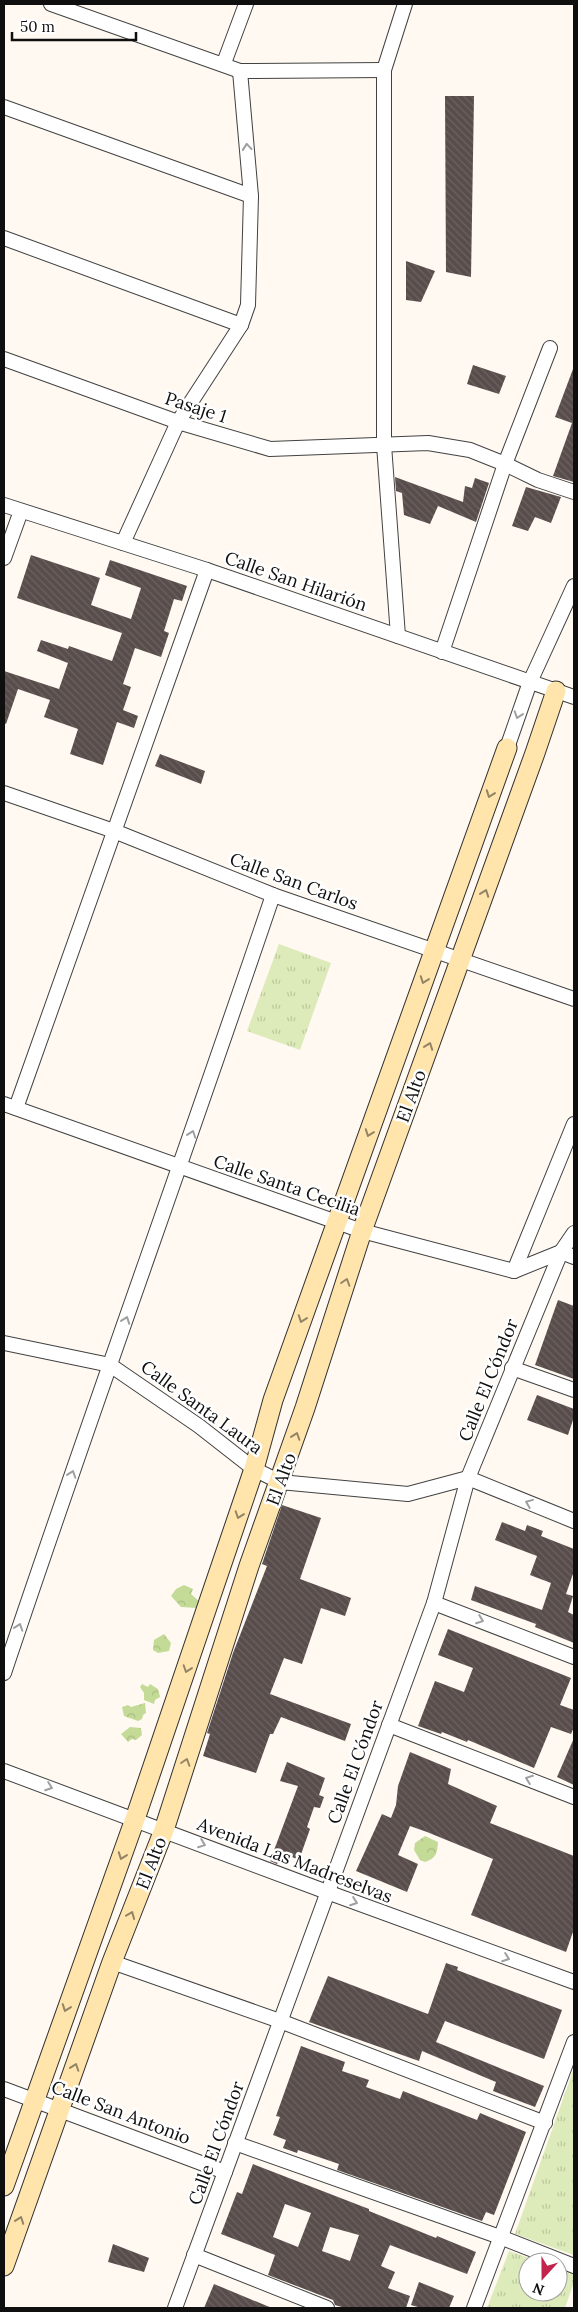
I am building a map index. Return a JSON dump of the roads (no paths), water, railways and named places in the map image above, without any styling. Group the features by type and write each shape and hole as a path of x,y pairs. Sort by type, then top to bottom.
{"street":[{"path":"51,4 224,63 240,71 384,70"},
{"path":"224,63 246,4"},
{"path":"398,636 384,445 384,70 405,4"},
{"path":"123,543 178,422 241,325 248,304 250,196 240,71"},
{"path":"4,108 250,196"},
{"path":"4,238 241,325"},
{"path":"442,652 505,464 550,348"},
{"name":"Pasaje 1","path":"4,359 178,422 270,449 428,443 470,450 538,480 574,492"},
{"name":"Calle San Hilarión","path":"4,505 207,570 574,697"},
{"path":"4,558 21,511"},
{"path":"10,1106 114,831 207,570"},
{"name":"El Alto","path":"4,2186 33,2099 136,1819 254,1469 273,1400 530,682 574,586"},
{"name":"El Alto","path":"4,2266 112,1962 164,1830 249,1566 280,1482 362,1231 556,691"},
{"name":"Calle San Carlos","path":"4,793 114,831 273,895 574,999"},
{"path":"4,1674 110,1365 181,1167 273,895"},
{"name":"Calle Santa Cecilia","path":"10,1106 362,1231 514,1271"},
{"path":"514,1271 574,1124"},
{"name":"Calle El Cóndor","path":"175,2308 434,1602 468,1478 512,1368 568,1254 574,1232"},
{"path":"514,1271 568,1254"},
{"name":"Calle Santa Laura","path":"4,1343 110,1365 199,1426 254,1469 280,1482 408,1494 468,1478"},
{"path":"512,1368 574,1390"},
{"path":"468,1478 574,1520"},
{"path":"434,1602 574,1656"},
{"path":"389,1725 574,1796"},
{"name":"Avenida Las Madreselvas","path":"4,1770 327,1892 574,1982"},
{"path":"112,1962 280,2021 545,2122"},
{"path":"474,2308 574,2042"},
{"name":"Calle San Antonio","path":"4,2089 60,2108 225,2172"},
{"path":"235,2143 500,2237 574,2266"},
{"path":"194,2254 327,2308"}]}
